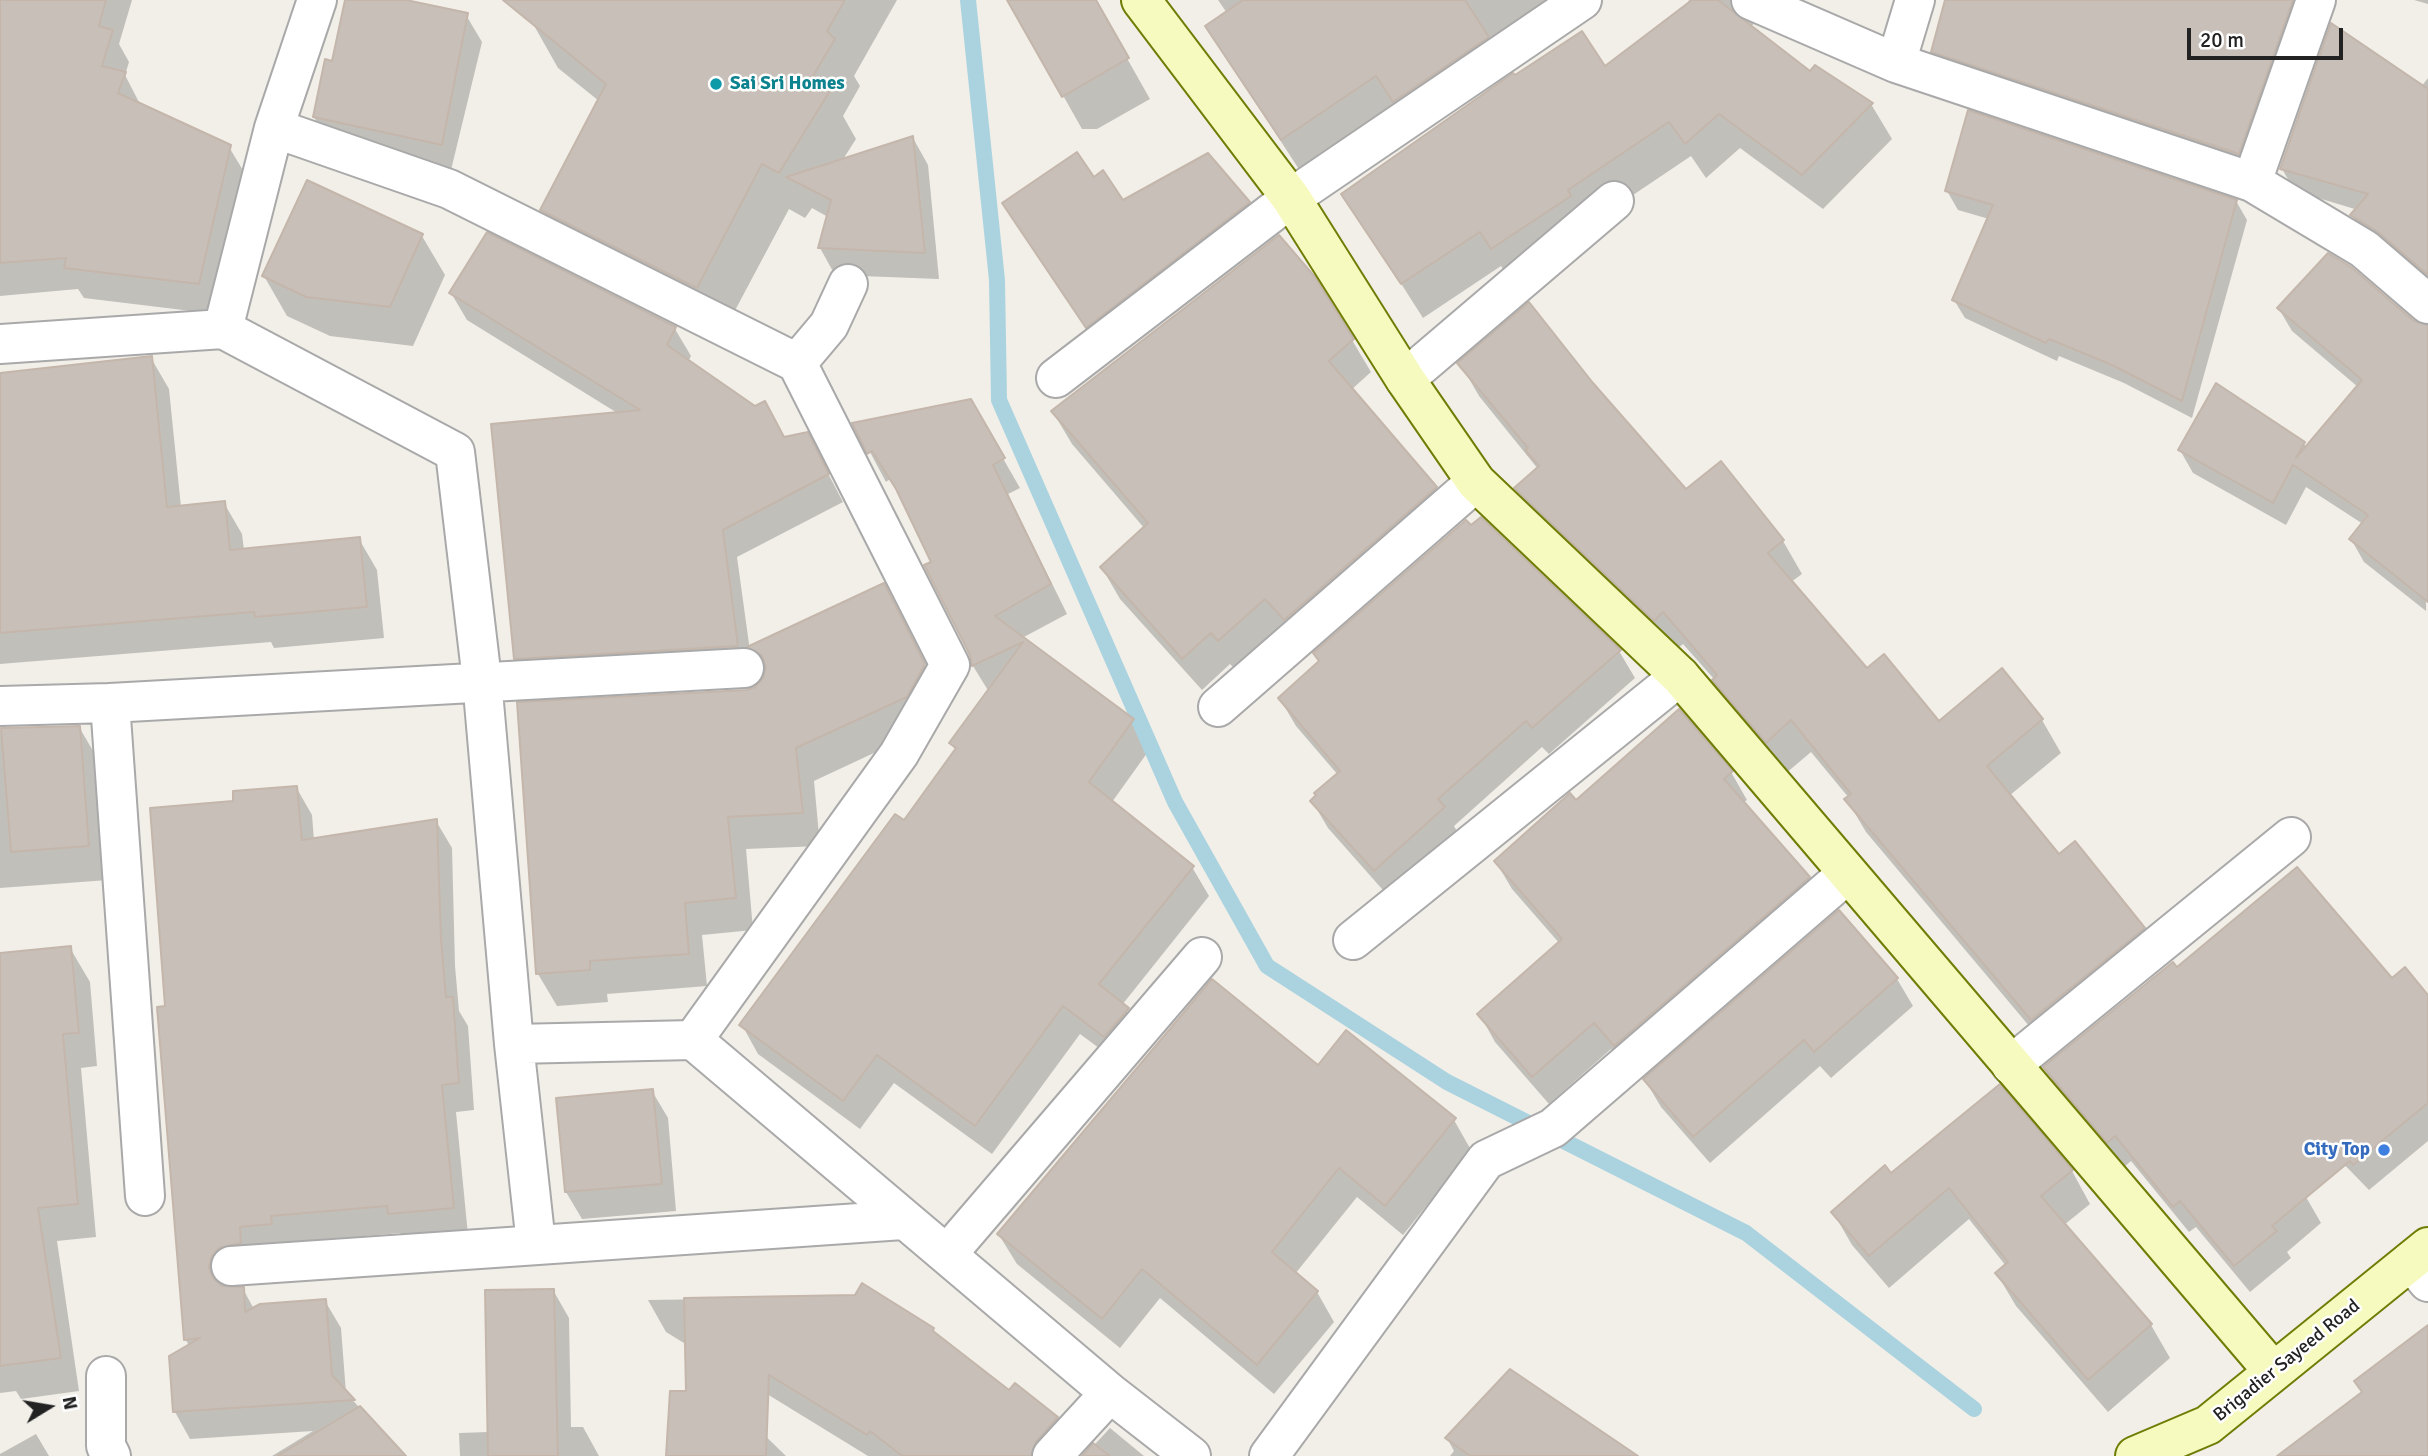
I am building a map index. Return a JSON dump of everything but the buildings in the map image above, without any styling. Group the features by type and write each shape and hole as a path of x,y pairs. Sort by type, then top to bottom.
{"street":[{"path":"223,328 274,128 317,0"},
{"path":"1141,0 1290,198 1405,379 1476,482 1680,676 2273,1371"},
{"path":"1056,378 1290,198 1582,0"},
{"path":"1751,0 1896,63 2252,182 2364,250 2428,304"},
{"path":"1896,63 1915,0"},
{"path":"2252,182 2316,0"},
{"path":"274,128 449,189 797,363 950,665 899,754 692,1040"},
{"path":"1405,379 1614,201"},
{"path":"797,363 828,325 848,285"},
{"path":"0,344 223,328 455,452 482,680 514,1044 536,1244"},
{"path":"1218,707 1476,482"},
{"path":"0,706 110,703 482,680 744,668"},
{"path":"1353,940 1680,676"},
{"path":"110,703 145,1196"},
{"path":"2011,1065 2291,838"},
{"path":"1269,1456 1486,1160 1553,1128 1847,874"},
{"path":"948,1253 1202,957"},
{"path":"514,1044 692,1040 903,1220 948,1253 1110,1393 1191,1456"},
{"path":"231,1266 903,1220"},
{"name":"Brigadier Sayeed Road","path":"2135,1456 2208,1425 2273,1371 2422,1263"},
{"path":"106,1376 106,1446 111,1456"},
{"path":"1052,1456 1110,1393"}],"waterway":[{"path":"968,0 997,280 999,400 1175,802 1267,966 1447,1082 1746,1233 1974,1409"}],"place":[{"name":"Sai Sri Homes","path":"716,84"},
{"name":"City Top","path":"2384,1150"}]}
